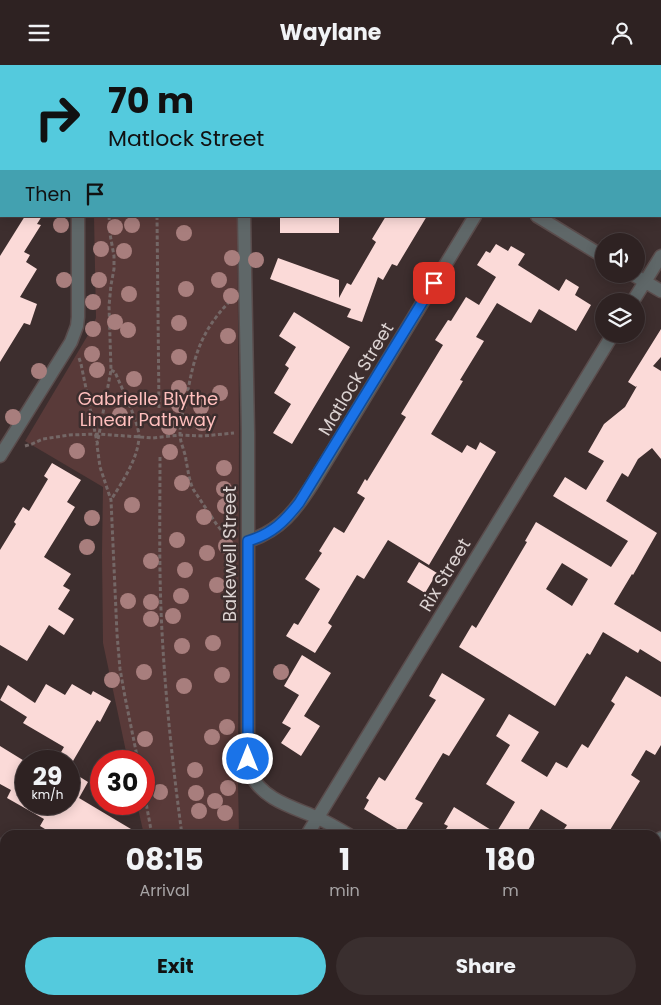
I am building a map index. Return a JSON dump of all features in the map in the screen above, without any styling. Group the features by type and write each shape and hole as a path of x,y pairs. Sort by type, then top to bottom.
{"street":[{"path":"2,452 75,334 78,322 78,217"},
{"name":"Bakewell Street","path":"244,217 248,432 248,759 250,772 258,785 271,797 340,830"},
{"name":"Matlock Street","path":"248,541 262,536 277,527 287,518 313,483 474,217"},
{"path":"540,217 595,251"},
{"path":"661,256 645,282 661,291"},
{"name":"Rix Street","path":"310,830 608,343"}],"path":[{"path":"97,435 111,370 110,285 114,269 114,256 109,217"},
{"path":"157,217 159,408"},
{"path":"245,287 218,313 205,333 189,380 180,435 193,489 217,525 248,562"},
{"path":"69,345 82,364 97,435 100,467 111,501 120,669 136,750"},
{"path":"111,370 116,372 136,422 139,437 130,467 111,501"},
{"path":"2,452 58,436 97,435 159,438 180,435 203,436 248,432"},
{"path":"160,457 161,611 176,791 181,830"},
{"path":"148,815 151,830"}],"green space":[{"name":"Gabrielle Blythe Linear Pathway","path":"94,217 237,217 239,830 143,830 139,815 155,815 155,750 126,750 103,643 103,487 25,441 88,335 96,318"}],"building":[{"path":"24,217 41,217 37,224 41,225 24,252 30,255 26,262 37,269 20,297 37,304 30,325 24,323 0,362 0,256"},
{"path":"280,217 339,217 339,233 280,233"},
{"path":"385,217 426,217 397,266 392,264 383,280 378,277 362,322 347,317 351,309 270,279 278,258 339,280 339,298 347,283 351,285 376,242 372,239"},
{"path":"496,244 508,251 511,246 525,254 518,265 559,291 566,279 579,287 575,295 591,305 576,331 539,309 531,323 497,303 476,337 484,341 460,380 463,381 431,434 462,453 467,445 476,450 480,442 496,452 429,565 388,540 364,579 357,575 328,623 332,626 315,653 286,636 294,623 298,625 320,589 305,579 322,553 319,551 334,527 344,533 365,498 357,493 365,479 367,481 406,417 401,414 443,345 435,340 448,320 451,321 466,297 479,305 496,277 477,265 486,251 490,253"},
{"path":"294,312 350,347 292,444 273,433 291,404 274,393 289,368 285,365 296,347 279,336"},
{"path":"661,329 661,357 653,366 661,371 661,459 652,448 638,459 628,477 622,473 606,501 657,533 614,604 661,632 661,662 640,649 638,653 603,632 590,655 587,653 555,706 459,647 472,625 476,628 527,542 525,541 536,522 611,567 628,541 553,496 565,477 586,490 604,461 588,452 604,424 625,407 637,386 628,382","holes":["562,563 588,579 572,606 546,589"]},
{"path":"52,463 81,480 67,502 75,507 44,557 71,574 63,586 70,590 58,609 74,619 64,635 49,625 27,661 0,645 0,550 16,524 14,522 23,507 29,511 48,479 44,476"},
{"path":"419,562 437,573 425,593 407,582"},
{"path":"302,655 331,673 304,716 320,726 301,756 281,743 291,728 282,723 299,695 284,686"},
{"path":"442,673 485,699 449,756 443,753 415,799 423,803 406,830 399,830 364,809 369,800 366,798 379,777 385,781 436,700 429,696"},
{"path":"626,676 661,697 661,745 655,755 646,750 631,775 640,781 610,830 564,830 567,825 541,809 528,830 498,830 515,802 486,784 510,745 496,736 509,714 539,732 521,761 547,777 556,762 567,768 582,744 588,748 615,704 611,701"},
{"path":"46,684 65,695 72,684 91,695 93,691 111,701 100,722 97,720 79,750 62,750 64,747 23,723 27,717 0,700 8,685 35,703"},
{"path":"0,746 15,755 15,803 7,798 11,790 0,784"},
{"path":"80,777 88,782 80,796"},
{"path":"80,799 90,805 90,815 107,815 133,830 47,830 40,826 44,819 37,815 80,815"},
{"path":"454,807 491,830 445,830 448,826 444,824"}],"route":[{"path":"248,759 248,541 262,536 277,527 299,503 434,283"}]}
